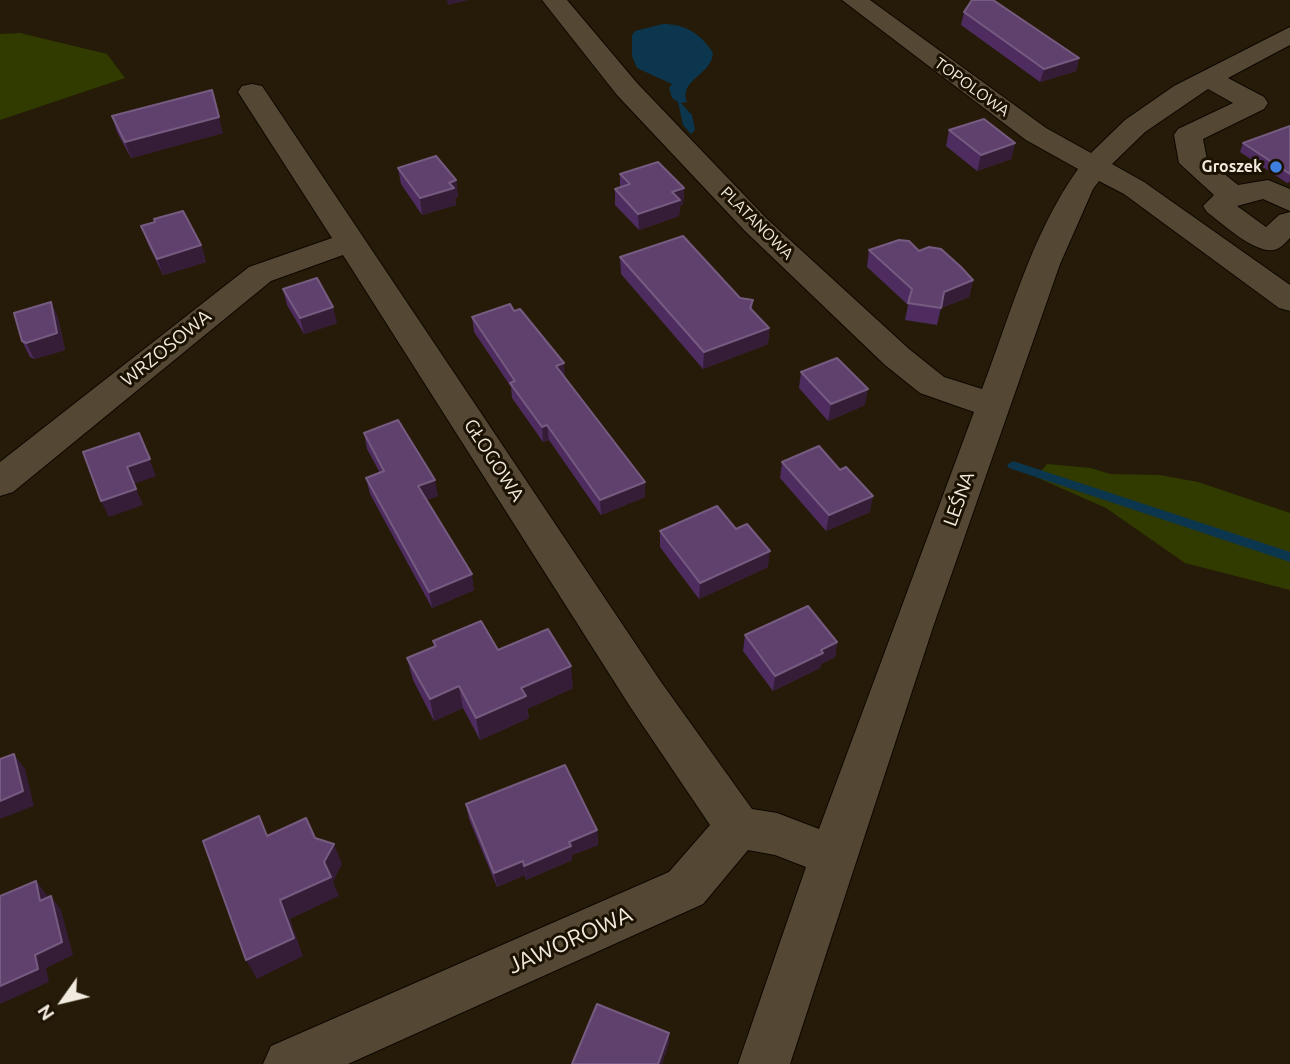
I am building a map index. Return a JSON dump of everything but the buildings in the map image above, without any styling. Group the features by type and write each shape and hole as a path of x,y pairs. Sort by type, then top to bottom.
{"street":[{"name":"PLATANOWA","path":"554,0 627,89 747,215 898,357 932,385 992,405"},
{"name":"TOPOLOWA","path":"854,0 1035,134 1134,188 1290,301"},
{"name":"LEŚNA","path":"764,1064 832,856 992,405 1065,215 1094,166 1143,119 1290,35"},
{"path":"1209,79 1254,103 1188,135 1194,163 1232,195"},
{"name":"GŁOGOWA","path":"252,92 348,243 479,436 646,695 738,827"},
{"path":"1279,232 1218,206 1232,195 1268,189 1290,202"},
{"path":"1232,259 1279,232"},
{"name":"WRZOSOWA","path":"0,482 260,274 348,243"},
{"path":"738,827 777,834 832,856"},
{"name":"JAWOROWA","path":"289,1064 687,888 738,827"}],"green space":[{"path":"20,33 107,54 125,78 0,120 0,34"},
{"path":"1047,464 1091,468 1110,474 1160,475 1198,482 1290,513 1290,590 1185,563 1106,508 1036,477"}],"water":[{"path":"663,24 692,31 713,53 707,67 687,88 687,102 681,103 692,115 695,130 691,134 683,125 678,102 672,98 669,88 672,84 637,68 632,56 632,35 635,31"}],"waterway":[{"path":"1013,465 1290,557"}],"place":[{"name":"Groszek","path":"1276,167"}]}
